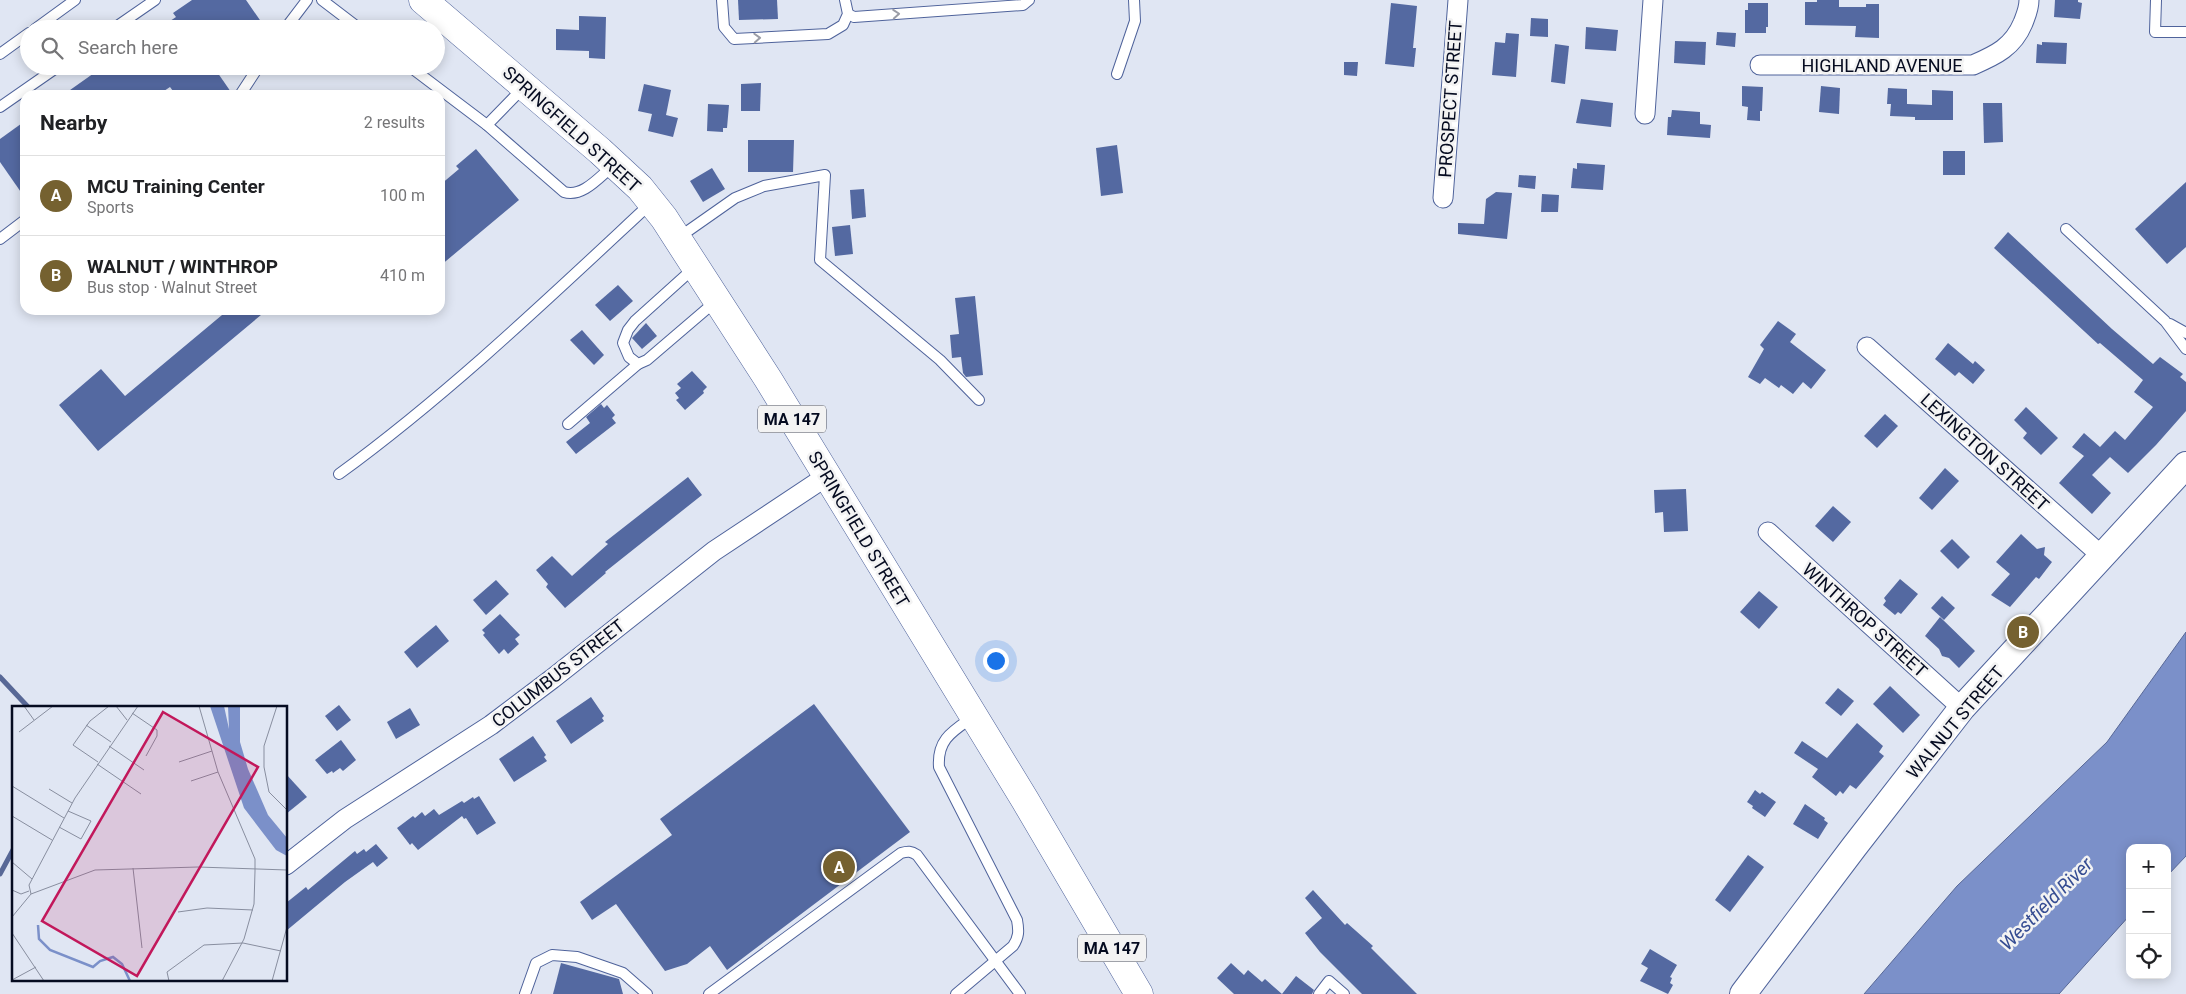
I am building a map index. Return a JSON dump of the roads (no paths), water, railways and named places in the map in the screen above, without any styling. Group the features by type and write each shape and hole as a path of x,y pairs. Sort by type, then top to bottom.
{"main road":[{"name":"SPRINGFIELD STREET","path":"422,0 615,164 652,202 678,238 827,476 1024,800 1139,994"},
{"name":"WALNUT STREET","path":"1743,994 1962,708 2186,465"}],"street":[{"name":"PROSPECT STREET","path":"1443,198 1458,0"},
{"path":"1645,114 1653,0"},
{"name":"HIGHLAND AVENUE","path":"1760,65 1973,65 2000,53 2018,36 2029,7 2029,0"},
{"name":"LEXINGTON STREET","path":"1867,347 2103,557"},
{"name":"COLUMBUS STREET","path":"288,862 345,819 422,772 491,725 714,551 827,476"},
{"name":"WINTHROP STREET","path":"1768,532 1962,708"}],"lane":[{"path":"47,20 75,0"},
{"path":"126,20 154,0"},
{"path":"292,20 307,0"},
{"path":"322,0 348,20"},
{"path":"722,0 724,27 734,39 828,34 843,25 848,14 845,0"},
{"path":"848,14 854,17 1023,5 1029,0"},
{"path":"1117,74 1135,21 1134,0"},
{"path":"2156,0 2155,32 2186,32"},
{"path":"0,54 20,40"},
{"path":"24,90 46,75"},
{"path":"243,90 253,75"},
{"path":"421,75 441,90"},
{"path":"487,125 525,87"},
{"path":"0,107 20,93"},
{"path":"445,93 487,125 557,186 570,194 586,188 615,164"},
{"path":"678,238 735,198 764,186 825,175 820,260 940,360 979,400"},
{"path":"339,474 384,442 494,348 652,202"},
{"path":"0,239 20,224"},
{"path":"2066,229 2165,321 2186,349"},
{"path":"638,364 629,357 623,343 628,330 696,267"},
{"path":"568,424 717,300"},
{"path":"2165,321 2186,333"},
{"path":"956,994 1017,940 1019,931 1017,920 944,775 939,761 942,745 949,733 973,717"},
{"path":"709,994 901,853 907,851 912,851 917,855 1020,994"},
{"path":"526,994 536,962 552,955 577,956 623,973 647,994"},
{"path":"1319,994 1330,981 1344,994"}],"water":[{"name":"Westfield River","path":"2186,632 2186,856 2171,872 2171,844 2126,844 2126,919 2059,994 1864,994 1957,886 2107,742"}],"waterway":[{"path":"0,677 27,706"},
{"path":"0,874 12,852"}],"place":[{"name":"WALNUT / WINTHROP","path":"2023,632"},
{"name":"MCU Training Center","path":"839,867"}]}
